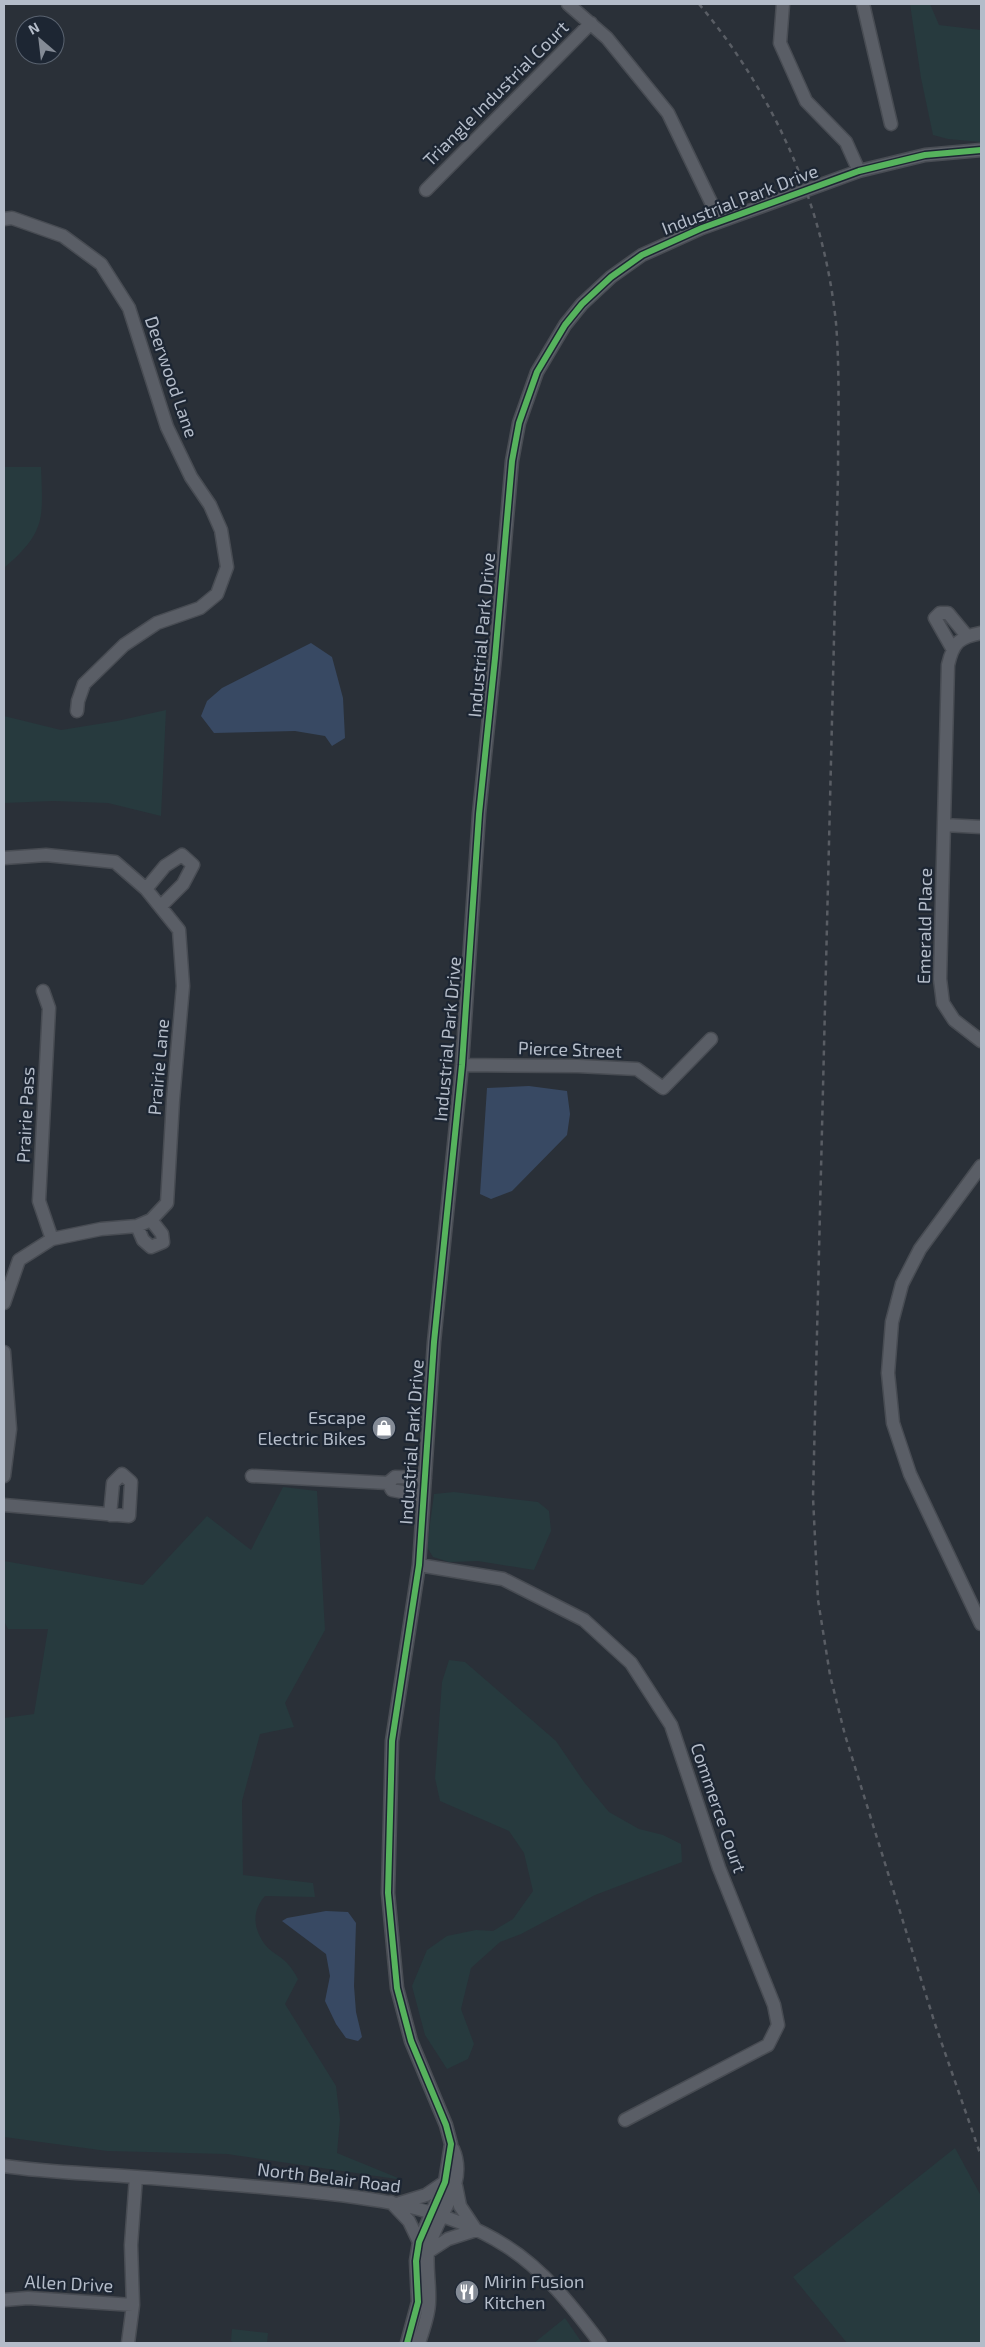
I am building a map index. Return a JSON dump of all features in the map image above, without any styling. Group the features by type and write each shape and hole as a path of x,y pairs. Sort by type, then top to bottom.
{"street":[{"path":"568,4 607,38 668,113 720,221"},
{"path":"783,4 780,43 806,101 846,142 859,171"},
{"path":"863,4 891,124"},
{"name":"Triangle Industrial Court","path":"426,190 591,23"},
{"name":"Industrial Park Drive","path":"437,2215 450,2183 451,2144 446,2125 411,2041 397,1988 388,1893 392,1741 419,1565 434,1342 462,1065 479,814 512,461 523,408 537,372 552,344 582,304 611,277 642,255 674,239 720,221 859,171 925,155 981,150"},
{"name":"Deerwood Lane","path":"4,219 12,218 63,236 101,264 129,308 167,428 191,477 210,505 221,530 227,567 217,594 200,608 157,623 117,652 84,684 78,700 77,711"},
{"path":"967,636 948,613 940,613 935,618 952,648 967,636 981,633"},
{"name":"Emerald Place","path":"952,648 948,665 940,979 943,1003 954,1020 981,1041"},
{"path":"944,825 981,827"},
{"name":"Prairie Lane","path":"4,858 46,855 114,862 146,890 179,930 183,986 173,1100 167,1203 151,1220 137,1226 102,1229 52,1239 19,1260 4,1303"},
{"path":"146,890 165,866 182,855 193,866 183,884 160,906"},
{"name":"Prairie Pass","path":"43,991 49,1008 39,1200 52,1239"},
{"name":"Pierce Street","path":"462,1065 578,1066 637,1069 663,1088 711,1039"},
{"path":"981,1166 929,1235 902,1284 892,1322 888,1373 893,1423 910,1474 981,1624"},
{"path":"137,1226 143,1240 151,1247 163,1242 162,1234 151,1220"},
{"path":"4,1352 10,1429 4,1476"},
{"path":"252,1476 388,1482 395,1477 425,1478"},
{"path":"388,1482 392,1490 423,1496"},
{"path":"4,1505 110,1515"},
{"name":"Commerce Court","path":"419,1565 503,1579 584,1620 631,1663 671,1725 719,1868 774,2005 778,2025 768,2045 626,2120"},
{"name":"North Belair Road","path":"4,2166 36,2171 136,2177 329,2194 395,2203 437,2215 476,2230 507,2246 546,2279 568,2301 600,2343"},
{"path":"128,2343 132,2305 131,2245 136,2177"},
{"path":"419,2242 413,2226 395,2203 426,2195 450,2183 460,2206 476,2230 448,2239 428,2252"},
{"path":"419,2343 416,2261 419,2242 437,2215"},
{"path":"406,2343 429,2305 428,2252 437,2215"},
{"name":"Allen Drive","path":"4,2300 28,2298 132,2305"}],"green space":[{"path":"910,4 930,4 939,25 981,30 981,142 948,139 933,135 921,78"},
{"path":"4,467 41,467 42,500 39,524 35,534 18,555 4,568"},
{"path":"166,710 161,816 108,803 53,801 4,803 4,716 61,730 117,721"},
{"path":"283,1487 317,1491 325,1630 285,1703 294,1727 260,1734 242,1801 243,1875 313,1883 315,1897 265,1896 257,1909 257,1929 263,1942 285,1961 298,1979 285,2004 336,2086 340,2120 337,2153 403,2180 227,2154 107,2151 4,2137 4,1718 34,1714 48,1629 8,1629 4,1621 4,1561 143,1585 207,1516 251,1550"},
{"path":"454,1492 538,1502 549,1511 551,1531 534,1570 478,1561 449,1562 433,1557 427,1547 434,1494"},
{"path":"449,1660 465,1662 556,1741 584,1782 609,1812 639,1829 663,1835 681,1844 682,1862 595,1895 521,1934 500,1942 471,1968 461,2009 474,2044 468,2059 447,2069 425,2035 412,1986 427,1950 447,1936 476,1930 493,1931 513,1919 533,1891 524,1853 509,1831 440,1801 435,1778 442,1682"},
{"path":"955,2148 981,2196 981,2343 847,2343 793,2277"},
{"path":"565,2318 582,2343 534,2343"},
{"path":"232,2329 268,2333 267,2343 235,2343 231,2341"}],"water":[{"path":"311,643 332,657 343,698 345,738 332,746 325,736 295,731 214,733 201,716 207,701 222,688"},
{"path":"529,1086 567,1091 570,1114 567,1135 512,1191 491,1199 480,1194 487,1088"},
{"path":"326,1911 348,1912 356,1923 354,1986 356,2012 362,2037 358,2041 346,2038 336,2024 325,2001 330,1976 326,1954 282,1921 287,1918"}],"railway":[{"path":"699,4 726,39 750,75 772,113 791,153 807,194 820,236 830,279 836,323 838,475 813,1497 818,1600 830,1675 845,1735 935,2024 981,2156"}],"cycle path":[{"path":"407,2343 418,2302 416,2261 419,2242 445,2182 451,2144 446,2125 411,2041 397,1988 388,1893 392,1741 419,1565 434,1342 462,1065 479,814 512,461 519,423 537,372 565,325 582,304 611,277 642,255 702,228 859,171 925,155 981,150"}],"place":[{"name":"Escape Electric Bikes","path":"384,1428"},
{"name":"Mirin Fusion Kitchen","path":"467,2292"}]}
